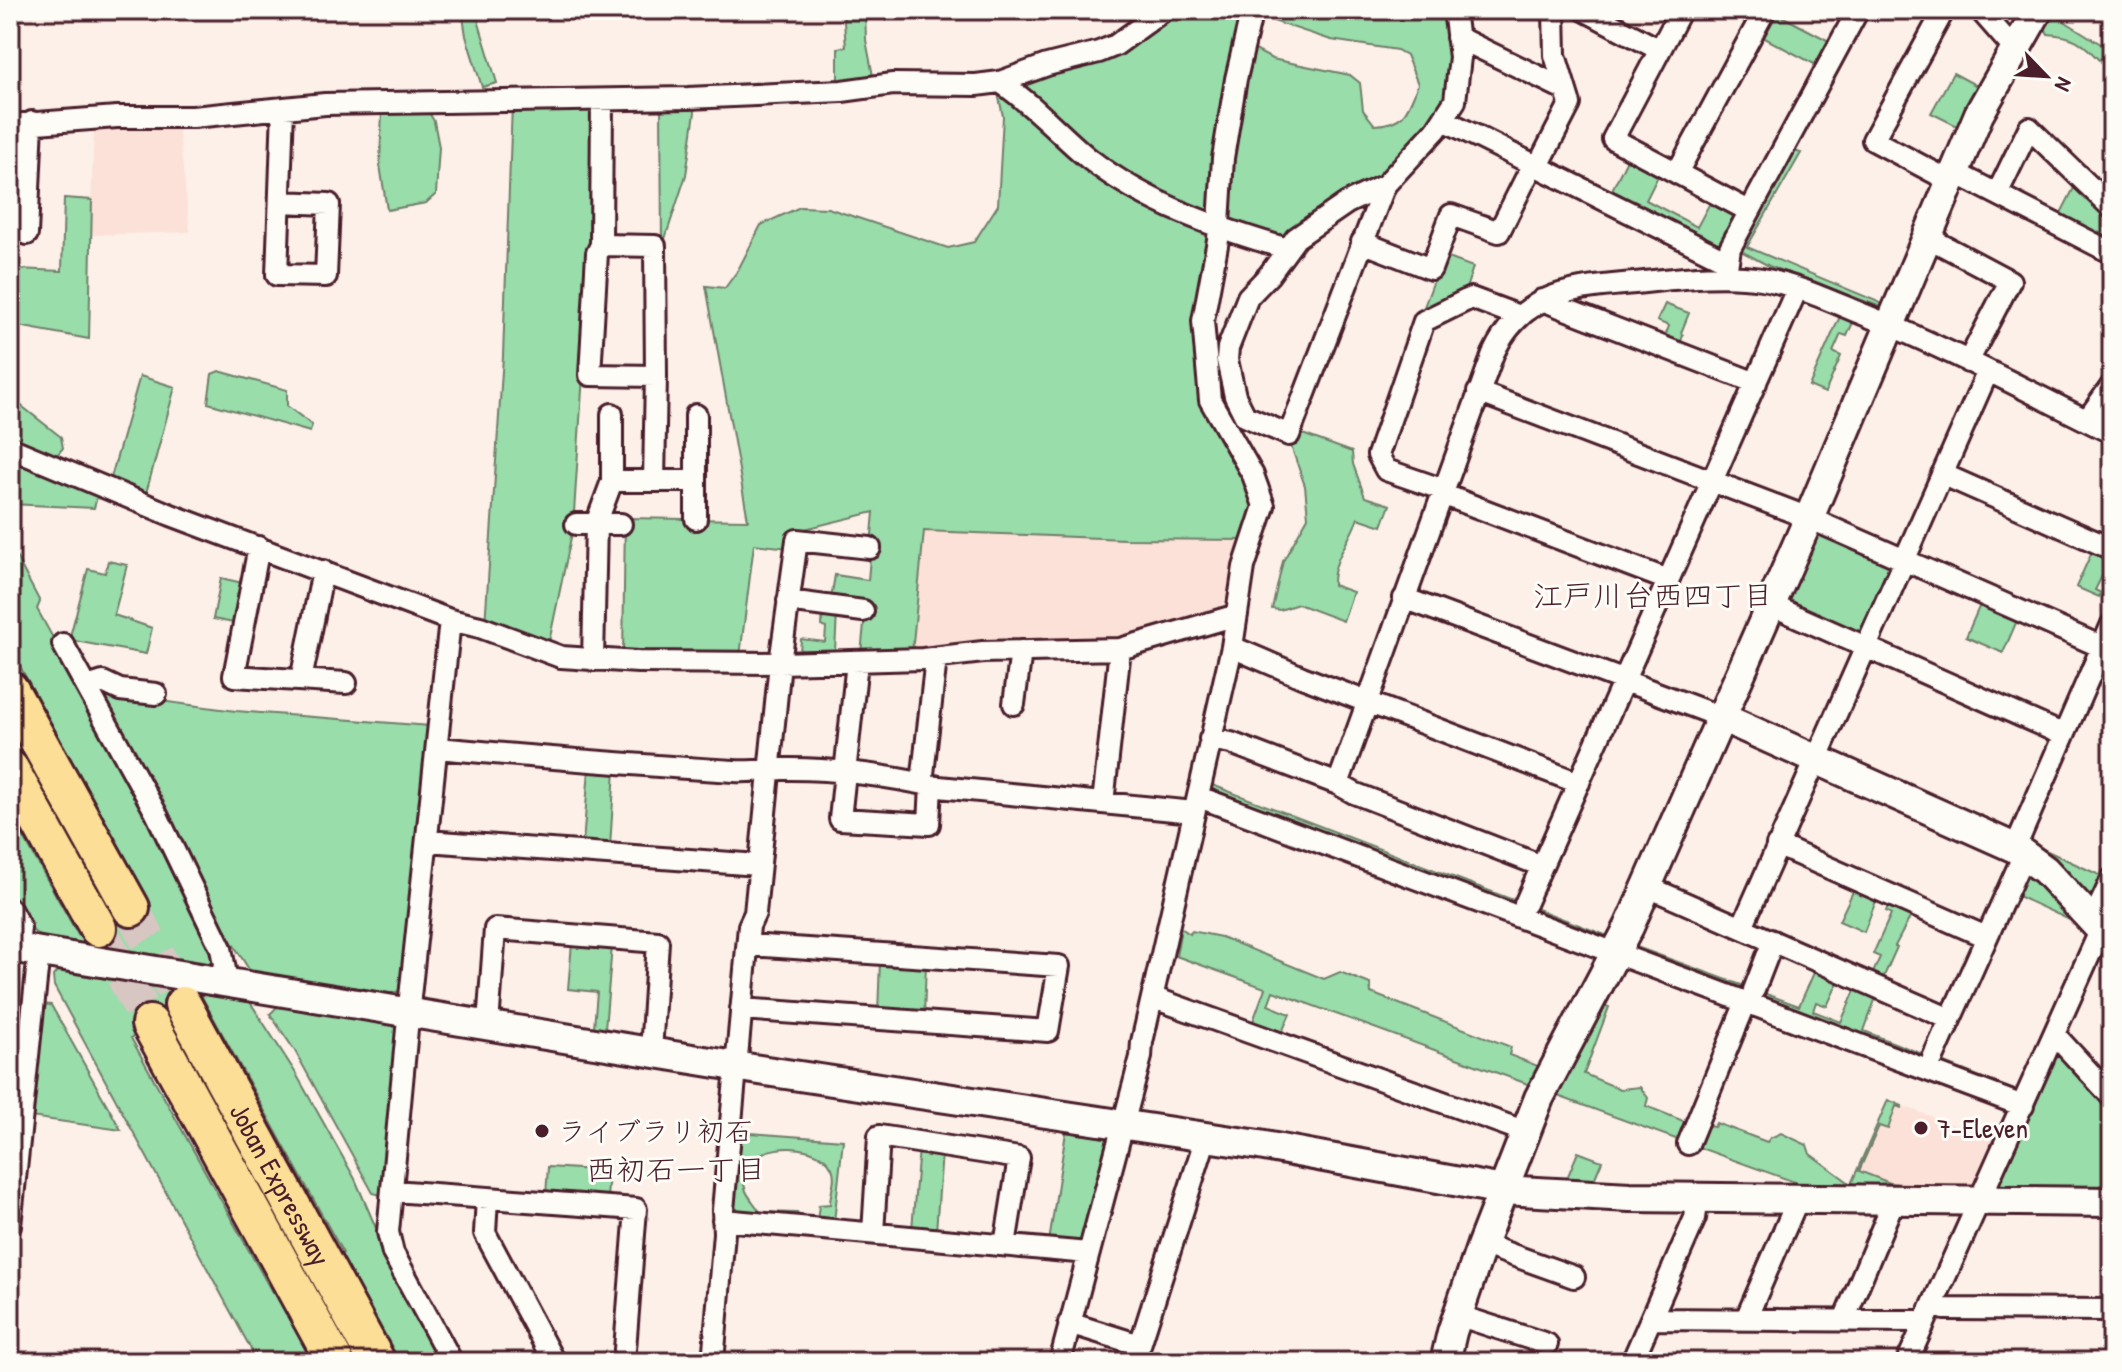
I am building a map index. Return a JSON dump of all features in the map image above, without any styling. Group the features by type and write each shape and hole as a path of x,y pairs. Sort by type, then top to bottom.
{"highway":[{"path":"10,690 131,908"},
{"path":"10,769 98,928"},
{"name":"Joban Expressway","path":"183,1005 377,1362"},
{"name":"Joban Expressway","path":"150,1024 335,1362"}],"street":[{"path":"10,125 117,117 193,117 395,102 602,100 842,91 893,84 976,85 1000,82 1116,45 1164,10"},
{"path":"1060,1362 1124,1125 1232,647 1244,567 1264,506 1253,475 1210,400 1203,336 1219,228 1223,158 1236,79 1252,10"},
{"path":"1385,185 1347,203 1296,238 1269,275 1248,297 1228,348 1227,360 1235,396 1245,416 1289,435 1385,185 1444,120 1455,101 1459,77 1454,10"},
{"path":"1362,242 1431,269 1451,215 1499,232 1570,104 1555,55 1554,10"},
{"path":"1584,10 1660,50"},
{"path":"1681,10 1613,139 1749,211"},
{"path":"1677,173 1765,10"},
{"path":"1727,269 1730,248 1858,10"},
{"path":"1944,10 1873,140 1997,194 2112,253"},
{"path":"1980,10 2015,50"},
{"path":"1445,1362 1457,1315 1482,1244 1549,1078 1616,953 1646,886 1809,518 1979,114 2038,10"},
{"path":"1457,37 1564,89"},
{"path":"1000,82 1017,93 1086,156 1129,187 1219,228 1288,249"},
{"path":"602,100 601,245 597,253 590,375 656,376"},
{"path":"280,202 283,108"},
{"path":"1444,120 1536,165 1727,269 1797,289 1890,325 2112,433"},
{"path":"27,234 32,122"},
{"path":"1997,194 2029,128 2112,208"},
{"path":"1927,237 2010,281 1968,362"},
{"path":"601,245 655,246 654,481"},
{"path":"1338,784 1478,392 1502,335 1519,316 1555,294 1727,269"},
{"path":"1525,904 1797,289"},
{"path":"1519,316 1471,298 1424,321 1378,455 1386,470 1668,580"},
{"path":"1542,300 1756,383"},
{"path":"1203,336 1234,334"},
{"path":"1742,927 1988,371"},
{"path":"2087,420 2112,385"},
{"path":"1478,392 1809,518 2102,647"},
{"path":"593,660 586,524 612,481 612,414"},
{"path":"696,415 696,519"},
{"path":"10,448 171,515 450,620 480,627 561,657 593,660 857,662 983,652 1120,649 1237,615"},
{"path":"1942,474 2112,549"},
{"path":"612,481 696,481"},
{"path":"586,524 621,524"},
{"path":"713,1362 749,926 755,913 780,663 797,540 870,548"},
{"path":"259,547 234,676 346,683"},
{"path":"301,680 323,571"},
{"path":"1404,598 1721,717 2020,851 2045,870 2102,931"},
{"path":"788,601 863,611"},
{"path":"1771,605 2064,735"},
{"path":"450,620 388,1232 389,1243 452,1362"},
{"path":"1933,1058 1986,937 2064,735 2112,624"},
{"path":"63,644 156,813 221,948 224,982"},
{"path":"1232,647 1579,783"},
{"path":"1103,803 1120,649"},
{"path":"1014,704 1021,651"},
{"path":"857,662 840,819 929,824 927,784 936,658"},
{"path":"87,687 103,682 120,690 156,694"},
{"path":"1210,739 1231,743 1542,866"},
{"path":"437,748 618,764 843,774 1103,803 1196,804 1616,953 1750,996 2023,1106"},
{"path":"427,841 759,865"},
{"path":"1777,845 1986,937"},
{"path":"1907,1362 2102,931 2111,883"},
{"path":"1646,886 1950,1019"},
{"path":"10,909 20,927 22,949 10,1226"},
{"path":"488,1025 495,929 658,942 651,1052"},
{"path":"1688,1144 1773,941"},
{"path":"741,1009 1048,1031 1059,966 748,945"},
{"path":"22,949 737,1066 1206,1137 1503,1190 1587,1196 2112,1202"},
{"path":"1154,998 1526,1132"},
{"path":"2054,1034 2112,1097"},
{"path":"873,1233 879,1136 1019,1158 1005,1245"},
{"path":"1069,1323 1140,1345 1206,1137"},
{"path":"393,1191 636,1209 624,1362"},
{"path":"487,1198 485,1233 554,1362"},
{"path":"1632,1362 1695,1218 1698,1198"},
{"path":"1746,1319 1798,1199"},
{"path":"1844,1320 1894,1200"},
{"path":"723,1220 1088,1253"},
{"path":"1482,1244 1574,1277"},
{"path":"1933,1304 1944,1309 2112,1310"},
{"path":"1457,1315 1547,1344"},
{"path":"1651,1319 1916,1321 1924,1325"}],"shaded area":[{"path":"178,125 190,232 90,235 94,128"},
{"path":"924,531 1125,539 1248,540 1232,608 1142,639 1016,646 1016,640 980,640 979,645 912,653"},
{"path":"1887,1100 1999,1142 1982,1179 1971,1185 1851,1185"}],"green space":[{"path":"462,10 475,10 497,83 482,87 466,36"},
{"path":"843,10 865,10 866,40 874,81 838,84 838,48 846,47"},
{"path":"1172,10 1248,10 1216,223 1138,186 1011,82"},
{"path":"1256,10 1446,10 1450,51 1444,104 1431,124 1385,173 1284,244 1229,226 1223,193 1246,45 1272,59 1350,75 1360,83 1363,110 1375,125 1393,122 1404,114 1418,84 1406,55 1397,50 1331,40 1255,15"},
{"path":"1772,11 1831,42 1818,66 1759,35"},
{"path":"2053,14 2112,51 2112,64 2104,56 2099,60 2076,41 2048,34 2045,28"},
{"path":"1953,73 1981,88 1961,128 1931,113"},
{"path":"997,89 1215,234 1201,381 1258,491 1248,540 1125,539 924,531 912,653 861,654 866,604 831,599 835,575 868,580 874,512 792,532 789,548 754,544 740,656 623,656 625,518 748,520 706,286 725,288 761,225 800,207 828,208 948,248 974,242 998,205 1003,116"},
{"path":"512,104 591,106 592,236 573,528 548,647 485,625 503,356"},
{"path":"693,104 695,112 686,175 662,248 661,105"},
{"path":"425,106 434,121 439,147 436,194 426,203 387,210 380,165 382,109"},
{"path":"1794,151 1801,153 1747,247 1883,304 1889,302 1884,308 1769,266 1741,251"},
{"path":"1629,155 1660,172 1646,200 1697,227 1712,199 1732,210 1735,219 1723,241 1714,245 1610,194"},
{"path":"2077,182 2112,218 2112,245 2059,217"},
{"path":"64,198 92,200 89,339 18,326 18,269 62,271"},
{"path":"1443,256 1473,267 1464,295 1421,315"},
{"path":"1665,304 1689,313 1679,348 1663,342 1669,326 1657,321"},
{"path":"1841,314 1854,320 1847,336 1841,334 1833,352 1841,356 1825,393 1809,386"},
{"path":"219,371 287,390 287,406 312,425 310,432 208,403 212,374"},
{"path":"140,376 175,387 145,497 110,481"},
{"path":"10,393 14,400 61,437 63,448 58,454 49,458 10,442"},
{"path":"1297,432 1352,452 1365,497 1390,505 1382,526 1358,518 1338,559 1333,585 1353,592 1343,621 1298,604 1280,610 1272,609 1283,561 1308,517 1305,486 1291,446"},
{"path":"24,460 99,490 94,508 10,504 10,482"},
{"path":"1823,530 1891,560 1895,570 1867,633 1857,637 1789,607 1785,599 1815,533"},
{"path":"10,545 40,602 37,609 138,792 217,957 215,964 38,936 27,924 10,893 10,813 78,935 147,899 10,648"},
{"path":"2094,547 2105,552 2102,559 2109,562 2095,590 2101,593 2099,597 2076,587"},
{"path":"108,561 127,565 114,615 152,628 146,654 69,640 88,569 105,573"},
{"path":"221,578 247,584 239,624 213,619"},
{"path":"1982,600 2019,616 2003,653 1966,637"},
{"path":"823,611 837,613 835,651 800,652 801,639 825,642"},
{"path":"100,693 236,711 430,726 402,990 389,994 250,971 230,939 227,939 165,807"},
{"path":"589,769 615,770 610,847 583,844"},
{"path":"1207,783 1613,938 1604,943 1210,795"},
{"path":"2030,843 2106,878 2099,891 2085,896"},
{"path":"2027,870 2085,927 2011,893"},
{"path":"1856,885 1914,910 1895,946 1881,983 1875,980 1873,973 1880,957 1873,954 1891,914 1886,911 1888,906 1876,901 1864,932 1839,921"},
{"path":"1181,928 1190,934 1192,931 1221,937 1324,979 1340,972 1370,984 1371,993 1511,1047 1509,1055 1543,1068 1533,1086 1273,991 1268,1005 1290,1014 1282,1032 1289,1036 1288,1040 1251,1027 1265,988 1176,956"},
{"path":"572,943 612,946 605,1029 594,1027 597,992 568,989"},
{"path":"1631,945 1799,1006 1817,966 1841,976 1827,1006 1816,1002 1813,1011 1841,1022 1858,984 1899,1002 1897,1009 1883,1000 1875,1000 1864,1031 2021,1093 2013,1096 1633,953"},
{"path":"880,961 926,964 924,1016 878,1013"},
{"path":"57,971 250,1002 295,1072 355,1179 382,1242 446,1362 392,1362 336,1257 343,1253 202,997 131,1038 272,1292 278,1288 318,1362 258,1362 54,986 53,976"},
{"path":"42,1004 51,1005 121,1130 30,1117"},
{"path":"1600,1004 1609,1007 1584,1074 1620,1089 1640,1087 1648,1098 1646,1106 1691,1124 1684,1142 1552,1094"},
{"path":"278,1006 390,1023 398,1031 381,1195 373,1193 295,1051 270,1014"},
{"path":"2062,1049 2112,1107 2112,1187 2001,1186 1998,1179 2056,1051"},
{"path":"1888,1100 1902,1108 1896,1106 1888,1129 1879,1126 1859,1171 1890,1183 1906,1185 1803,1185 1692,1145 1704,1118 1709,1126 1714,1127 1716,1123 1767,1142 1781,1133 1807,1145 1810,1154 1851,1184"},
{"path":"737,1132 843,1140 834,1222 817,1221 819,1205 830,1204 834,1181 832,1168 823,1158 810,1151 793,1148 761,1154 749,1163 744,1175 746,1191 760,1212 797,1213 800,1217 733,1214"},
{"path":"1066,1132 1106,1138 1112,1144 1087,1238 1078,1244 1049,1242"},
{"path":"919,1148 942,1152 936,1231 912,1229"},
{"path":"1578,1152 1602,1161 1594,1180 1567,1178"},
{"path":"548,1167 609,1171 607,1199 546,1195"}],"tunnel":[{"path":"131,908 183,1005"},
{"path":"98,928 150,1024"}],"place":[{"name":"7-Eleven","path":"1921,1128"},
{"name":"ライブラリ初石","path":"542,1131"}],"district":[{"name":"江戸川台西四丁目","path":"1653,596"},
{"name":"西初石一丁目","path":"676,1170"}]}
